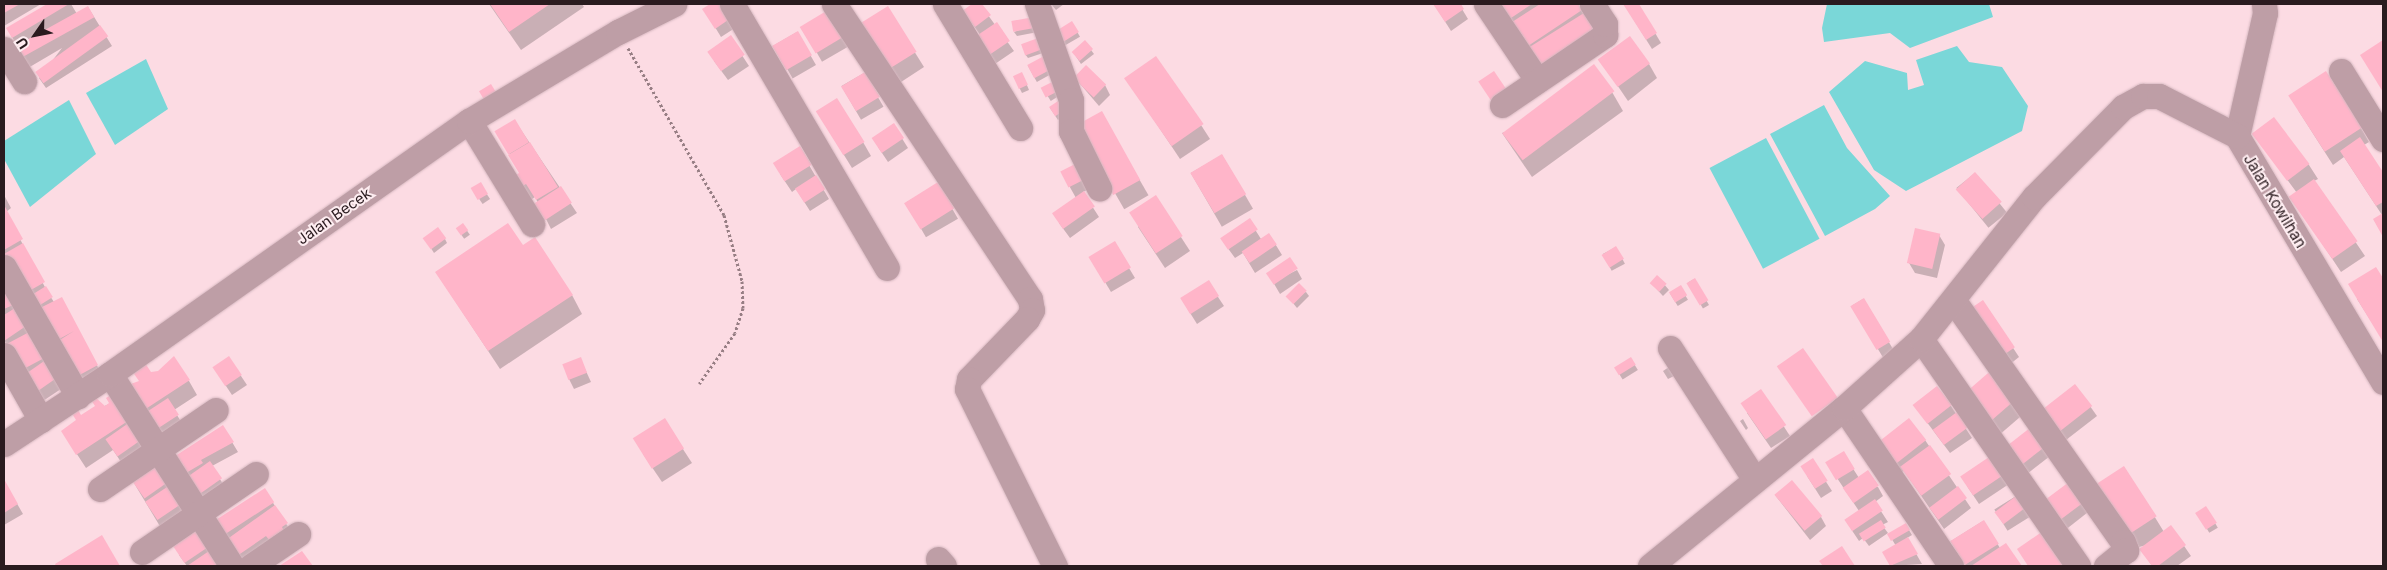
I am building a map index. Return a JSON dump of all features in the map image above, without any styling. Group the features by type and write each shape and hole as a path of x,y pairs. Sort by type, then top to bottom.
{"street":[{"name":"Jalan Becek","path":"4,444 110,374 469,121 618,32 674,4"},
{"path":"732,4 887,268"},
{"path":"834,4 1030,299 1032,310 1027,319 969,379 967,389 1055,566"},
{"path":"945,4 1020,128"},
{"path":"1037,4 1072,100 1071,131 1099,188"},
{"path":"1486,4 1537,80"},
{"path":"1502,105 1605,35 1605,24 1592,4"},
{"name":"Jalan Kowilhan","path":"2264,4 2265,13 2237,136 2383,382"},
{"path":"4,49 24,81"},
{"path":"2341,71 2383,140"},
{"path":"1650,566 1844,408 1921,339 1954,300 1993,246 2034,197 2123,107 2143,96 2158,96 2237,136"},
{"path":"469,121 532,224"},
{"path":"4,267 78,396"},
{"path":"1954,300 2123,542 2126,550 2106,566"},
{"path":"1921,339 2078,566"},
{"path":"1670,348 1755,480"},
{"path":"4,355 41,420"},
{"path":"110,374 232,566"},
{"path":"1844,408 1950,566"},
{"path":"100,489 216,410"},
{"path":"142,552 256,474"},
{"path":"251,566 298,534"}],"path":[{"path":"618,32 724,215 742,281 742,308 735,333 699,384"}],"water":[{"path":"1827,4 1989,4 1993,17 1910,48 1890,33 1824,42 1822,28"},
{"path":"1957,46 1969,62 2002,67 2028,106 2022,131 1906,191 1874,170 1829,92 1865,61 1907,73 1908,90 1924,85 1916,60"},
{"path":"146,59 168,109 115,145 86,93"},
{"path":"69,100 96,154 30,207 4,159 4,141"},
{"path":"1824,105 1847,148 1890,196 1875,209 1825,236 1770,134"},
{"path":"1766,138 1820,239 1763,269 1709,168"}],"building":[{"path":"4,4 20,4 4,13"},
{"path":"47,4 69,4 12,38 6,28"},
{"path":"490,4 550,4 509,32"},
{"path":"710,4 722,4 731,18 715,29 702,9"},
{"path":"972,4 982,4 991,15 975,27 962,11"},
{"path":"1433,4 1461,4 1464,9 1445,22"},
{"path":"1501,4 1532,4 1511,18"},
{"path":"1540,4 1578,4 1582,10 1528,46 1512,22"},
{"path":"1623,4 1639,4 1657,33 1646,40"},
{"path":"88,6 94,17 21,58 15,47"},
{"path":"888,6 917,52 888,70 859,24"},
{"path":"828,10 844,37 816,54 800,27"},
{"path":"1584,13 1598,35 1543,69 1529,47"},
{"path":"1034,17 1036,28 1013,32 1011,21"},
{"path":"1072,21 1079,32 1061,43 1054,32"},
{"path":"997,22 1010,41 986,57 973,38"},
{"path":"100,25 108,36 44,83 35,72"},
{"path":"798,31 812,55 786,70 772,46"},
{"path":"731,35 745,55 721,71 707,52"},
{"path":"1630,36 1650,64 1618,87 1598,60"},
{"path":"1038,38 1042,49 1025,55 1021,44"},
{"path":"1085,40 1093,49 1080,61 1072,52"},
{"path":"2383,40 2383,92 2360,55"},
{"path":"1044,56 1051,69 1034,78 1027,65"},
{"path":"1156,56 1204,124 1172,146 1124,78"},
{"path":"1594,64 1614,91 1523,160 1502,133"},
{"path":"1086,65 1106,84 1094,97 1073,78"},
{"path":"1494,71 1507,90 1491,101 1478,82"},
{"path":"2326,71 2362,127 2325,152 2288,96"},
{"path":"865,72 880,97 856,111 841,86"},
{"path":"1022,72 1028,85 1019,89 1013,76"},
{"path":"1054,81 1059,91 1046,98 1041,88"},
{"path":"491,84 497,94 485,101 479,91"},
{"path":"1064,97 1070,106 1055,116 1049,107"},
{"path":"837,98 865,142 843,155 816,111"},
{"path":"1102,111 1140,180 1113,195 1075,126"},
{"path":"2274,117 2310,164 2287,181 2252,134"},
{"path":"515,119 529,142 508,155 494,131"},
{"path":"894,123 904,138 882,153 872,138"},
{"path":"2360,137 2383,172 2383,202 2376,206 2340,151"},
{"path":"530,142 558,187 536,200 526,184 520,188 513,177 519,173 508,155"},
{"path":"800,146 812,165 785,182 773,163"},
{"path":"1222,154 1246,194 1214,213 1190,173"},
{"path":"1079,162 1087,178 1068,188 1060,172"},
{"path":"1975,172 2002,202 1982,219 1956,189"},
{"path":"816,175 825,189 804,203 795,189"},
{"path":"2314,179 2358,241 2332,259 2289,197"},
{"path":"481,182 488,194 478,200 471,188"},
{"path":"938,182 954,208 921,229 904,203"},
{"path":"561,186 572,203 544,221 533,204"},
{"path":"1084,191 1095,207 1063,229 1052,213"},
{"path":"1156,195 1183,236 1156,254 1129,212"},
{"path":"4,205 23,239 4,250"},
{"path":"2383,213 2383,237 2373,219"},
{"path":"1250,218 1258,230 1228,250 1220,238"},
{"path":"463,223 468,230 461,236 456,228"},
{"path":"508,223 523,245 535,237 573,295 488,351 435,272"},
{"path":"438,227 446,238 431,249 423,238"},
{"path":"1915,228 1940,234 1932,269 1907,263"},
{"path":"1269,233 1277,245 1249,263 1242,251"},
{"path":"1115,241 1131,268 1104,284 1088,257"},
{"path":"23,243 45,282 22,295 4,263 4,254"},
{"path":"1616,246 1624,259 1610,268 1602,255"},
{"path":"1290,257 1298,269 1274,285 1266,273"},
{"path":"2376,267 2383,278 2383,342 2348,284"},
{"path":"1657,275 1667,284 1659,292 1650,283"},
{"path":"1695,278 1708,300 1700,305 1686,283"},
{"path":"1209,280 1219,296 1190,314 1180,298"},
{"path":"1299,283 1307,291 1293,304 1286,296"},
{"path":"4,285 13,305 4,309"},
{"path":"1681,285 1687,295 1675,302 1669,292"},
{"path":"46,286 53,297 32,310 25,299"},
{"path":"62,297 98,365 74,378 55,343 74,331 50,344 32,312"},
{"path":"1864,298 1890,342 1877,350 1850,306"},
{"path":"1983,300 2015,347 2002,356 1971,308"},
{"path":"15,308 26,326 4,341 4,315"},
{"path":"33,330 47,356 18,372 4,345"},
{"path":"1803,348 1838,398 1812,416 1777,366"},
{"path":"174,356 190,380 141,412 125,386 139,381 132,371 145,363 151,372 158,371"},
{"path":"229,356 242,375 225,386 212,367"},
{"path":"581,357 587,373 568,380 562,364"},
{"path":"1631,357 1636,365 1619,375 1614,368"},
{"path":"47,359 59,376 34,394 22,377"},
{"path":"1995,367 2020,396 1990,422 1965,393"},
{"path":"2075,384 2092,406 2060,431 2043,409"},
{"path":"1937,386 1952,405 1927,424 1913,405"},
{"path":"1761,389 1786,425 1766,439 1741,403"},
{"path":"114,393 131,419 76,455 61,431 76,420 71,412 77,408 81,415 95,406 91,400 95,397 105,406 109,403 106,398"},
{"path":"168,398 179,415 152,432 141,415"},
{"path":"1957,412 1968,427 1944,445 1933,430"},
{"path":"665,418 684,449 652,469 633,438"},
{"path":"1909,418 1926,440 1896,463 1879,441"},
{"path":"130,422 142,439 117,456 105,439"},
{"path":"2035,424 2050,443 2021,466 2006,447"},
{"path":"223,425 234,442 201,460 203,463 186,473 172,458"},
{"path":"1930,445 1951,474 1921,496 1900,467"},
{"path":"1844,451 1855,469 1836,480 1825,462"},
{"path":"1995,453 2008,472 1973,496 1960,476"},
{"path":"1813,458 1828,481 1815,489 1800,466"},
{"path":"210,461 222,478 197,495 185,478"},
{"path":"157,464 169,481 144,498 132,481"},
{"path":"2124,466 2157,516 2130,534 2097,483"},
{"path":"1868,470 1879,486 1854,503 1843,488"},
{"path":"4,479 18,504 4,513"},
{"path":"2073,479 2088,499 2058,522 2043,502"},
{"path":"1792,480 1822,516 1805,531 1774,495"},
{"path":"170,485 182,503 157,520 145,502"},
{"path":"1958,486 1967,498 1938,520 1929,508"},
{"path":"265,488 274,502 222,536 213,522"},
{"path":"2024,490 2033,502 2003,524 1994,512"},
{"path":"1875,499 1883,511 1852,531 1844,520"},
{"path":"275,505 288,523 282,527 284,531 270,541 266,536 237,556 226,540"},
{"path":"2206,506 2217,523 2206,530 2195,513"},
{"path":"1881,520 1886,528 1864,541 1859,534"},
{"path":"1984,520 1999,544 1965,565 1950,541"},
{"path":"1906,523 1910,530 1891,541 1887,534"},
{"path":"2171,525 2186,545 2158,566 2152,566 2139,549"},
{"path":"197,528 209,546 184,563 172,545"},
{"path":"2046,529 2067,566 2028,566 2017,549"},
{"path":"102,535 120,566 56,566 55,564"},
{"path":"1908,537 1918,554 1890,566 1882,552"},
{"path":"2006,543 2022,566 1971,566"},
{"path":"1842,546 1855,566 1823,566 1819,561"},
{"path":"212,549 224,566 187,566"},
{"path":"302,551 313,566 279,566"}]}
